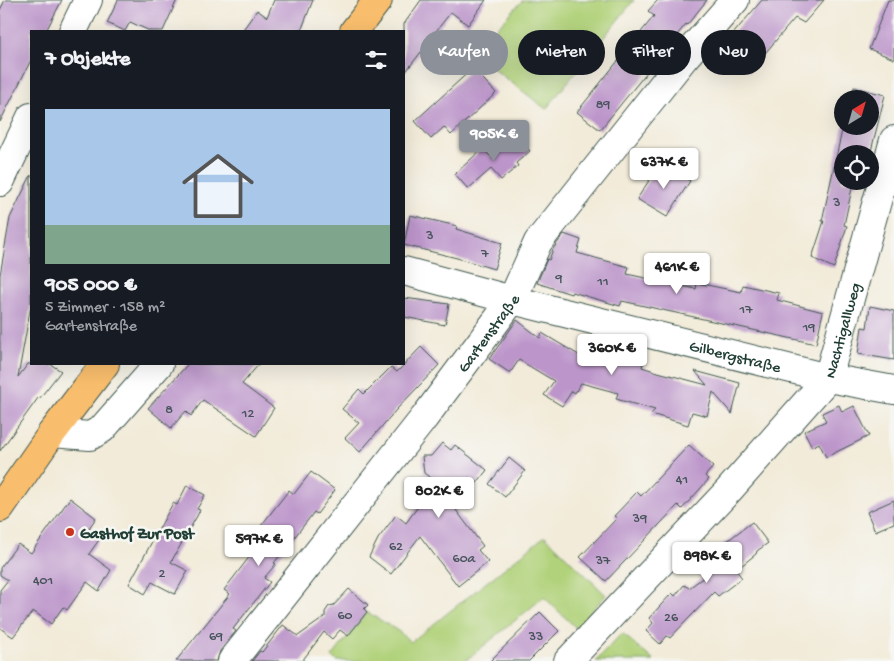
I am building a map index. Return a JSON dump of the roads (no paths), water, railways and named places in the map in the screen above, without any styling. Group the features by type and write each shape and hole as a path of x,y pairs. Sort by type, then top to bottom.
{"main road":[{"path":"355,30 378,0"},
{"path":"1,505 103,365"}],"street":[{"path":"73,30 88,0"},
{"name":"Gartenstraße","path":"232,661 424,418 512,300 538,242 684,58 735,0"},
{"path":"0,182 30,120"},
{"name":"Nachtigallweg","path":"568,661 729,490 828,378 894,140"},
{"name":"Gilbergstraße","path":"405,271 512,300 828,378 894,390"},
{"path":"52,433 90,436 102,429 158,365"}],"place":[{"name":"Gasthof Zur Post","path":"70,532"}]}
